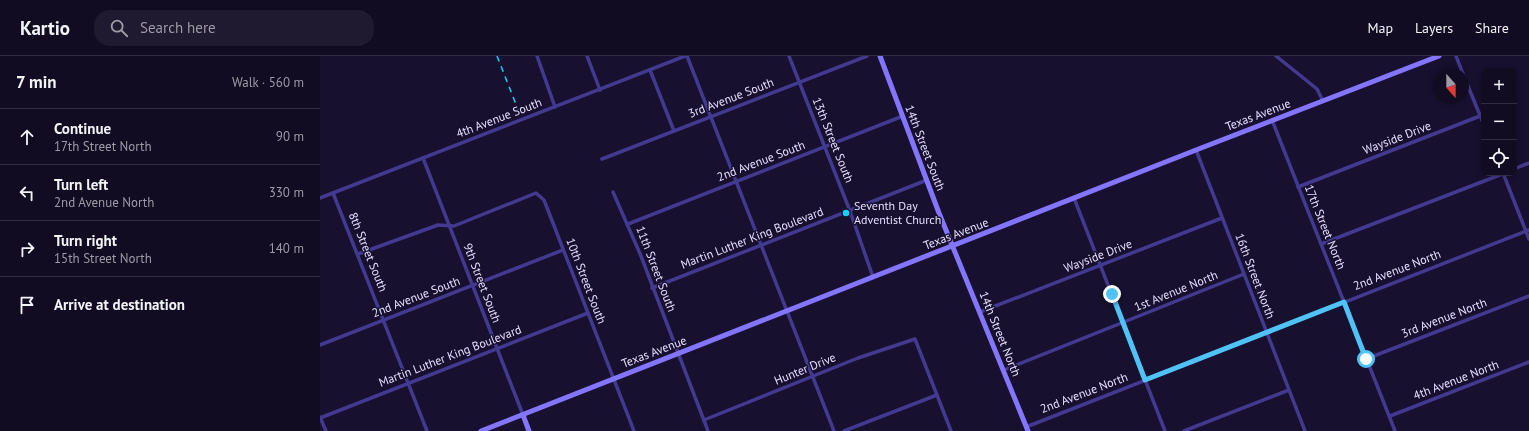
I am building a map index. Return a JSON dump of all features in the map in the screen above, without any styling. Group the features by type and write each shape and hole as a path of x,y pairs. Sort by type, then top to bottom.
{"main road":[{"name":"14th Street South","path":"880,56 953,246"},
{"name":"Texas Avenue","path":"481,431 1438,56"},
{"name":"14th Street North","path":"953,246 1027,429"},
{"path":"523,415 529,431"}],"street":[{"path":"537,56 555,107"},
{"path":"587,56 600,90"},
{"path":"686,56 834,431"},
{"name":"4th Avenue South","path":"320,198 686,56"},
{"name":"13th Street South","path":"789,56 850,210 873,277"},
{"name":"3rd Avenue South","path":"602,159 867,56"},
{"path":"1276,56 1317,89 1323,101"},
{"path":"1456,56 1461,68"},
{"path":"650,70 674,131"},
{"path":"1469,89 1480,116"},
{"name":"2nd Avenue South","path":"628,224 902,116"},
{"name":"Wayside Drive","path":"1298,187 1480,116"},
{"name":"17th Street North","path":"1272,120 1395,431"},
{"name":"16th Street North","path":"1196,150 1305,431"},
{"name":"9th Street South","path":"423,158 523,415"},
{"path":"1517,168 1529,163"},
{"path":"1321,244 1496,176"},
{"path":"1505,176 1527,230 1529,239"},
{"name":"Martin Luther King Boulevard","path":"652,288 927,180"},
{"name":"11th Street South","path":"613,192 628,224 708,431"},
{"name":"8th Street South","path":"333,193 427,431"},
{"name":"10th Street South","path":"449,225 454,226 536,193 544,200 634,431"},
{"path":"1074,198 1165,431"},
{"name":"Wayside Drive","path":"980,312 1222,218"},
{"path":"358,254 438,225 449,225"},
{"name":"2nd Avenue North","path":"1027,429 1145,380 1527,230"},
{"name":"2nd Avenue South","path":"320,345 563,250"},
{"name":"1st Avenue North","path":"1004,370 1244,274"},
{"name":"3rd Avenue North","path":"1366,359 1529,296"},
{"name":"Martin Luther King Boulevard","path":"320,418 588,313"},
{"name":"Hunter Drive","path":"704,420 858,358 915,339 937,395"},
{"name":"4th Avenue North","path":"1390,416 1529,362"},
{"path":"1184,431 1289,390"},
{"path":"844,431 937,395 952,431"},
{"path":"320,418 326,431"}],"railway":[{"path":"497,56 519,112"}],"place":[{"name":"Seventh Day Adventist Church","path":"846,213"}],"route":[{"path":"1112,294 1145,380 1344,302 1366,359"}]}
